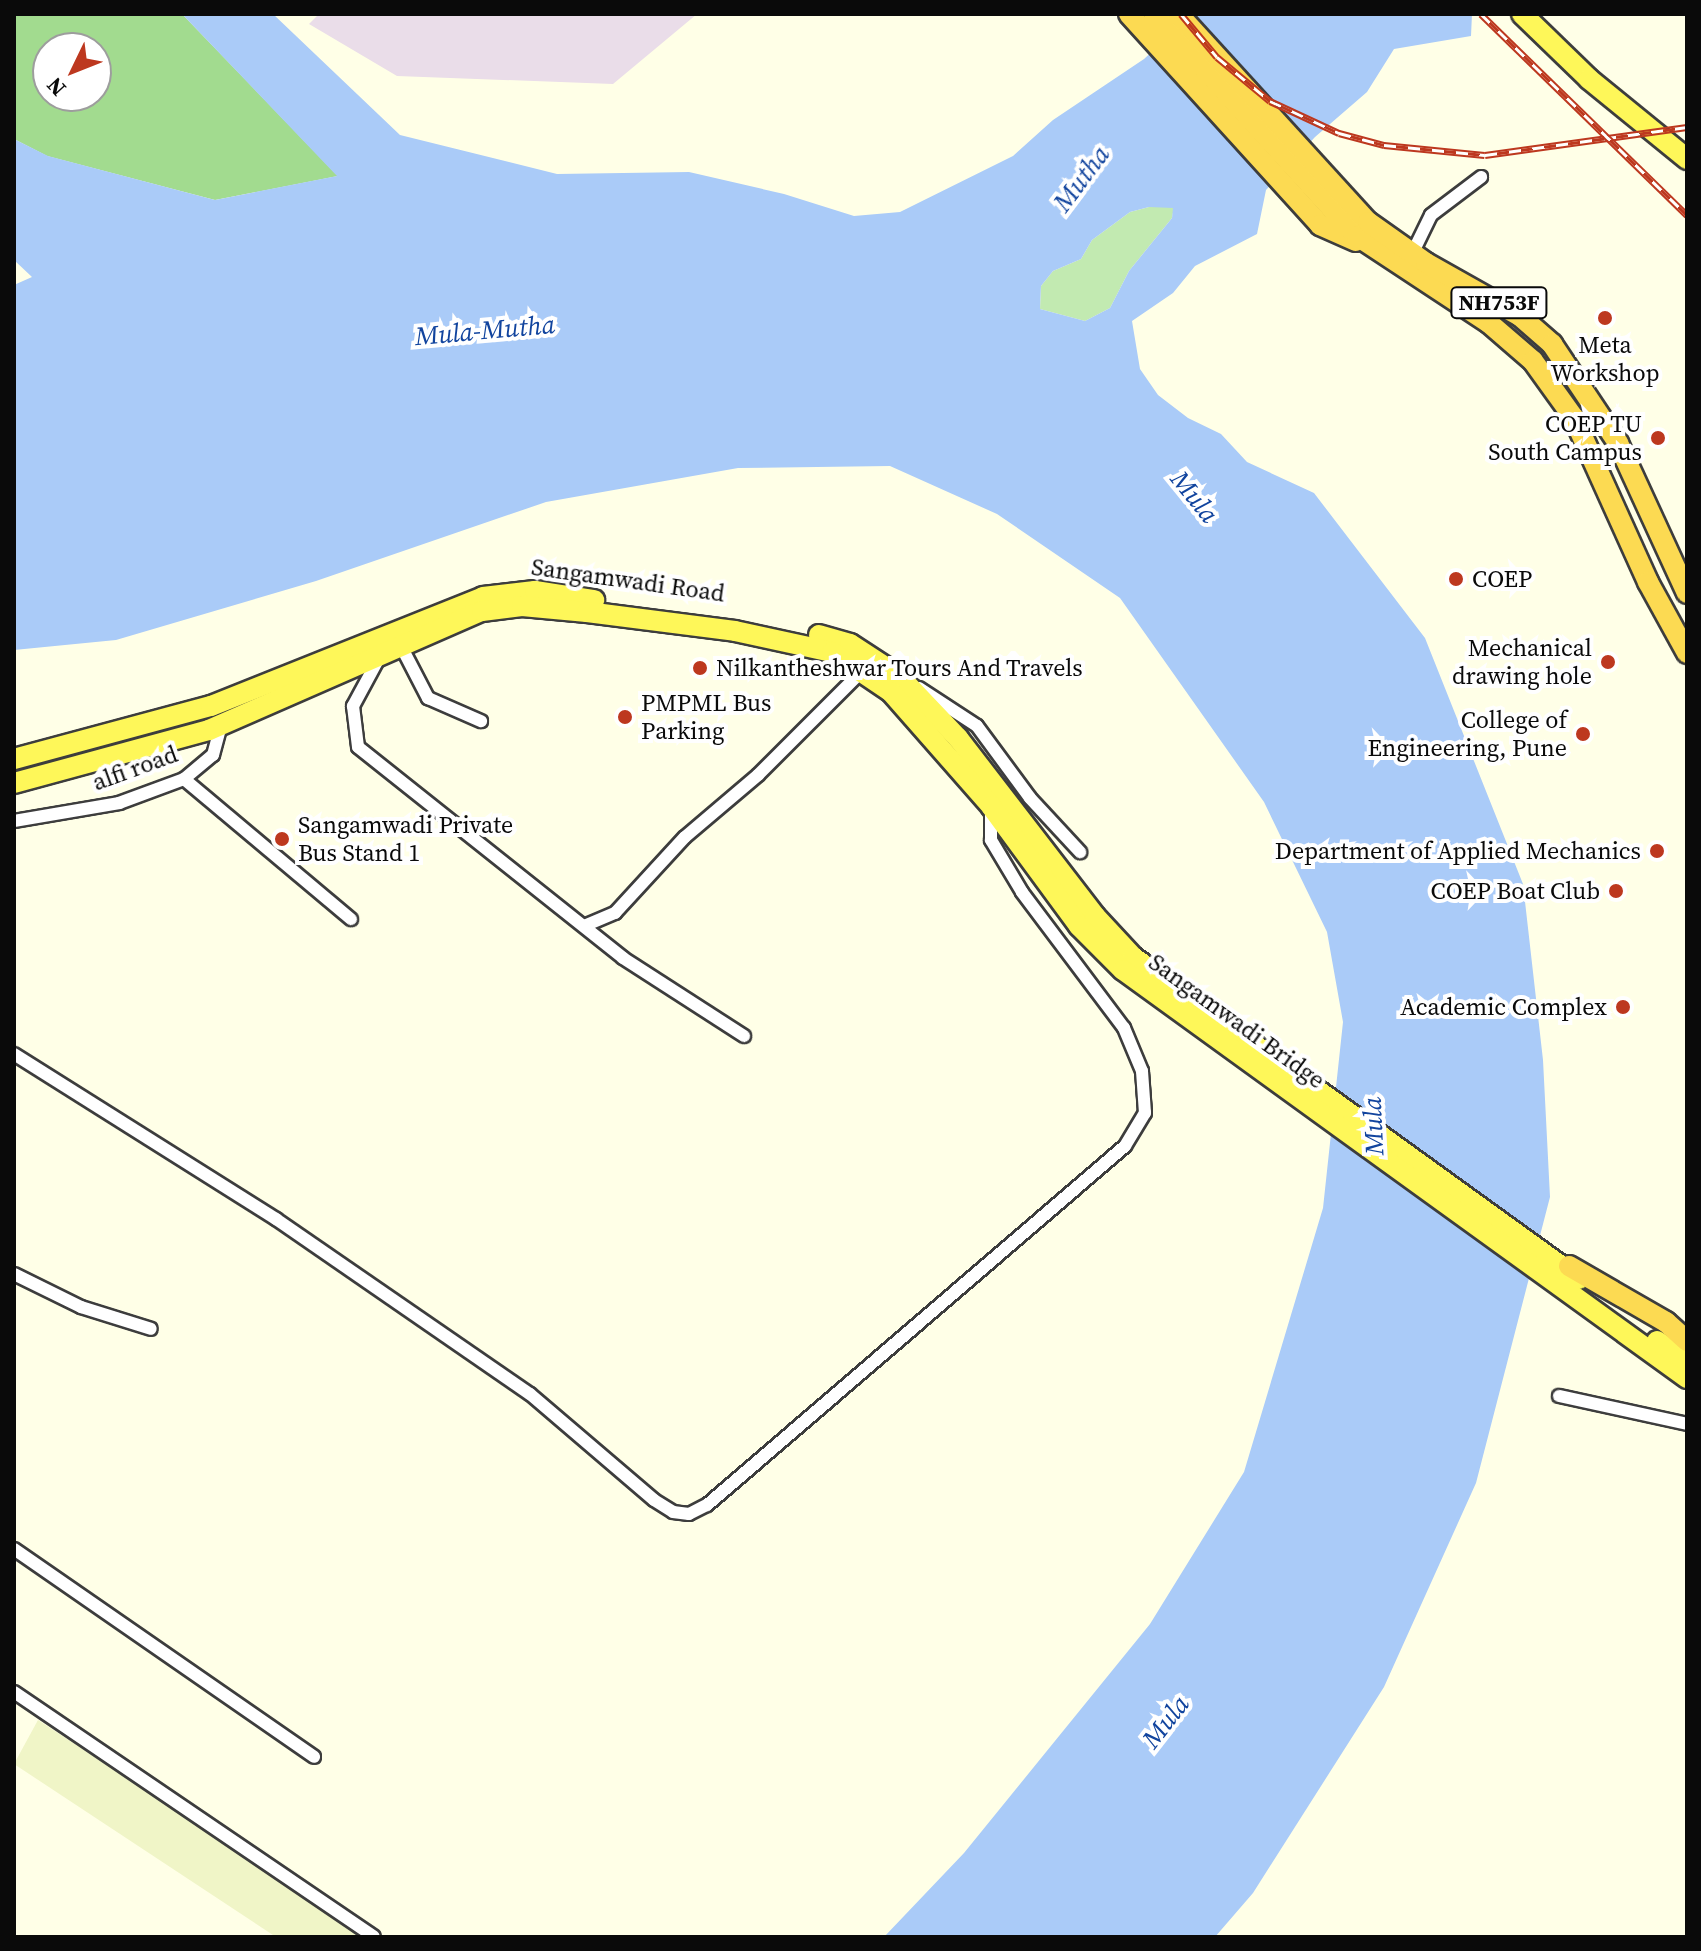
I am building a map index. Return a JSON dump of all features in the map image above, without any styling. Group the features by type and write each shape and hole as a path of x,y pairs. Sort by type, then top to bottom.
{"highway":[{"name":"NH753F","path":"1129,14 1367,245 1489,323 1533,361 1555,389 1595,459 1639,563 1687,653"},
{"name":"NH753F","path":"1154,14 1332,212 1520,316 1552,344 1618,443 1687,593"},
{"name":"NH753F","path":"1178,14 1332,212"},
{"path":"1569,1266 1647,1310 1687,1341"}],"main road":[{"path":"1522,14 1589,79 1687,159"},
{"name":"Sangamwadi Road","path":"14,759 217,703 433,613 508,592 535,591 790,629 850,644 895,684"},
{"name":"Sangamwadi Road","path":"14,783 223,724 482,611 522,606 751,634 832,652 869,664"},
{"name":"Sangamwadi Bridge","path":"895,684 998,801 1079,926 1687,1378"},
{"name":"Sangamwadi Bridge","path":"1163,990 1569,1266 1590,1291 1687,1361"}],"street":[{"path":"1412,254 1431,215 1481,177"},
{"path":"401,646 428,698 481,721"},
{"path":"380,655 353,706 358,747 623,958 744,1036"},
{"path":"584,926 615,913 669,853 758,775 869,664"},
{"path":"895,684 977,726 1030,798 1080,852"},
{"path":"217,703 223,724"},
{"name":"alfi road","path":"14,821 119,803 184,779 213,755 223,724"},
{"path":"184,779 351,919"},
{"path":"14,1054 276,1219 530,1394 654,1500 689,1514 707,1505 1125,1146 1145,1113 1142,1071 1124,1028 1022,892 991,840 998,801"},
{"path":"14,1274 81,1307 151,1329"},
{"path":"1559,1396 1687,1424"},
{"path":"14,1549 314,1757"},
{"path":"14,1692 374,1937"}],"shaded area":[{"path":"319,14 697,14 613,84 397,76 309,24"}],"green space":[{"path":"14,14 182,14 338,176 215,200 47,156 14,139"},
{"path":"1149,207 1174,207 1172,218 1129,271 1110,308 1085,321 1040,309 1041,286 1053,271 1081,259 1092,240 1130,212"},
{"path":"38,1720 362,1937 276,1937 14,1764"}],"water":[{"path":"182,14 273,14 400,135 557,174 689,172 784,194 854,216 900,212 1013,156 1053,120 1144,59 1193,14 1472,14 1471,36 1394,49 1367,92 1315,137 1266,190 1257,234 1195,266 1173,293 1132,321 1140,369 1158,395 1188,418 1221,434 1247,462 1314,493 1425,638 1523,884 1543,1060 1550,1197 1476,1483 1384,1687 1253,1893 1215,1937 884,1937 964,1853 1150,1624 1244,1472 1323,1208 1343,1022 1327,932 1264,802 1120,598 997,514 890,466 738,468 546,502 316,581 116,640 14,650 14,285 32,277 14,260 14,139 48,156 215,200 337,176","holes":["1149,207 1173,208 1172,218 1129,271 1110,308 1085,321 1040,309 1041,286 1053,271 1081,259 1092,240 1130,212"]}],"railway":[{"path":"1181,14 1217,57 1270,101 1339,133 1384,145 1485,155 1687,127"},
{"path":"1481,14 1687,215"}],"place":[{"name":"Meta Workshop","path":"1605,318"},
{"name":"COEP TU South Campus","path":"1658,438"},
{"name":"COEP","path":"1456,579"},
{"name":"Mechanical drawing hole","path":"1608,662"},
{"name":"Nilkantheshwar Tours And Travels","path":"700,668"},
{"name":"PMPML Bus Parking","path":"625,717"},
{"name":"College of Engineering, Pune","path":"1583,734"},
{"name":"Sangamwadi Private Bus Stand 1","path":"282,839"},
{"name":"Department of Applied Mechanics","path":"1657,851"},
{"name":"COEP Boat Club","path":"1616,891"},
{"name":"Academic Complex","path":"1623,1007"}],"water label":[{"name":"Mutha","path":"1082,179"},
{"name":"Mula-Mutha","path":"485,331"},
{"name":"Mula","path":"1194,497"},
{"name":"Mula","path":"1374,1126"},
{"name":"Mula","path":"1166,1722"}]}
